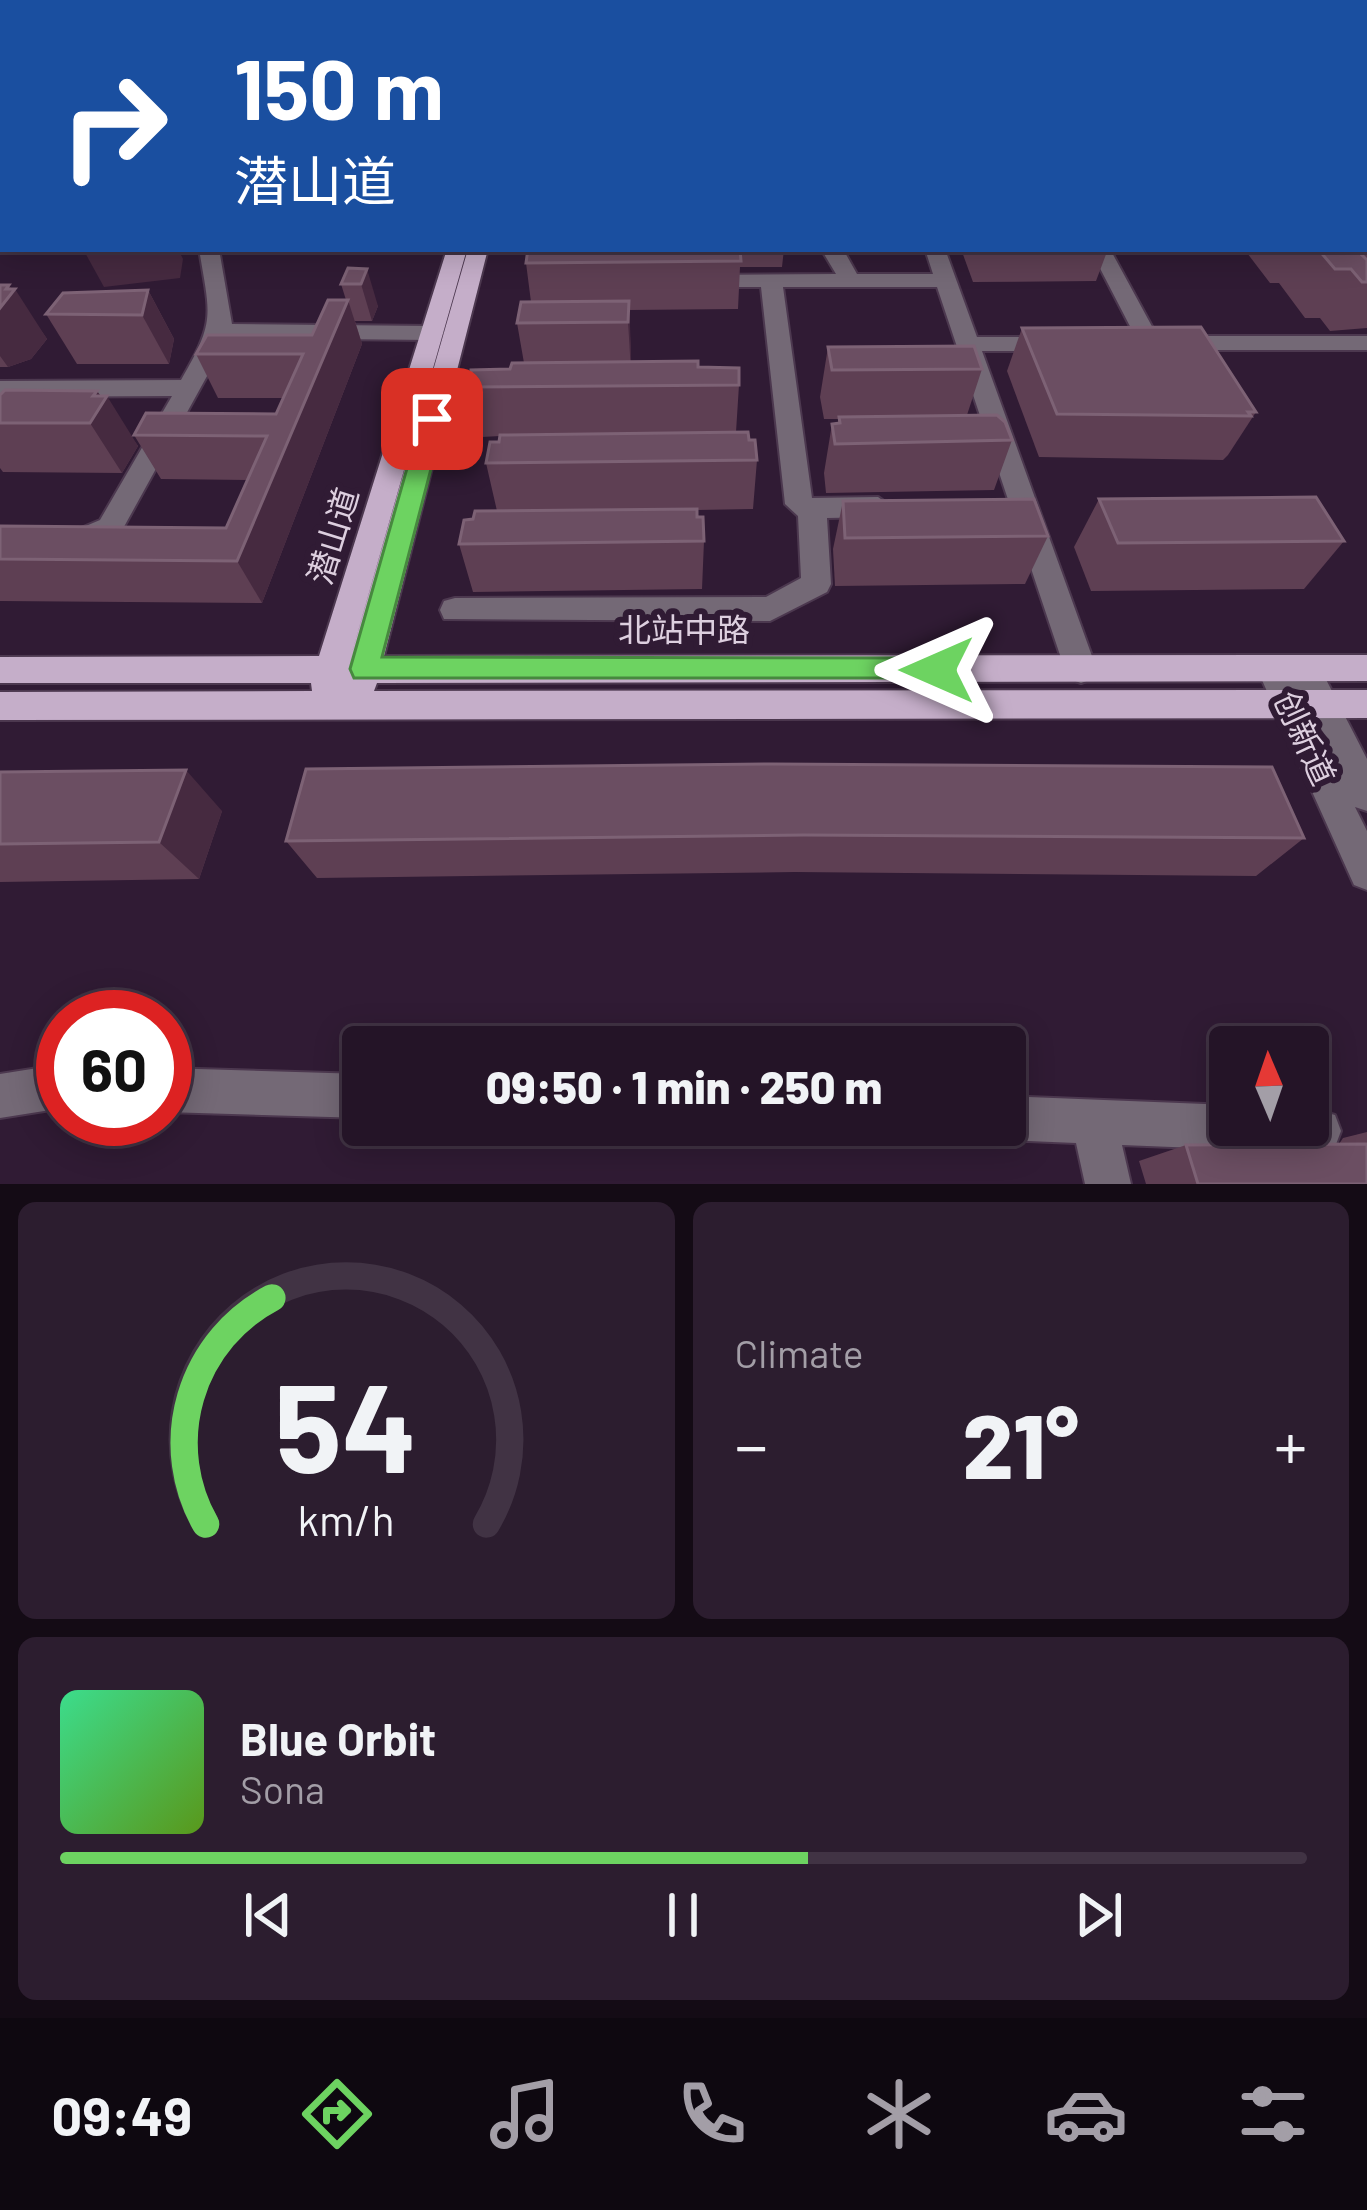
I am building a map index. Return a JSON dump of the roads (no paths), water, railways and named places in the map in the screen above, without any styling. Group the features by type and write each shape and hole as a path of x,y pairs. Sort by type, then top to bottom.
{"main road":[{"name":"潜山道","path":"320,706 456,252"},
{"name":"潜山道","path":"355,706 477,252"},
{"name":"北站中路","path":"0,670 1367,668"},
{"path":"0,706 1367,704"}],"street":[{"path":"0,541 77,542 110,527 220,331 209,252"},
{"path":"833,252 849,280"},
{"path":"936,252 968,344 1012,504 1081,670"},
{"path":"1101,252 1144,348 1367,343"},
{"path":"678,281 946,280"},
{"path":"771,281 799,504 812,508 906,506"},
{"path":"220,331 432,333"},
{"path":"968,344 1081,344"},
{"path":"0,389 188,388"},
{"path":"455,610 770,609 787,603 818,578 812,508"},
{"name":"创新道","path":"1289,669 1307,705 1367,872"},
{"name":"创新道","path":"1307,705 1367,795"},
{"path":"0,1096 36,1090"},
{"path":"192,1091 342,1095"},
{"path":"1026,1119 1209,1126"},
{"path":"1094,1121 1108,1184"}]}
